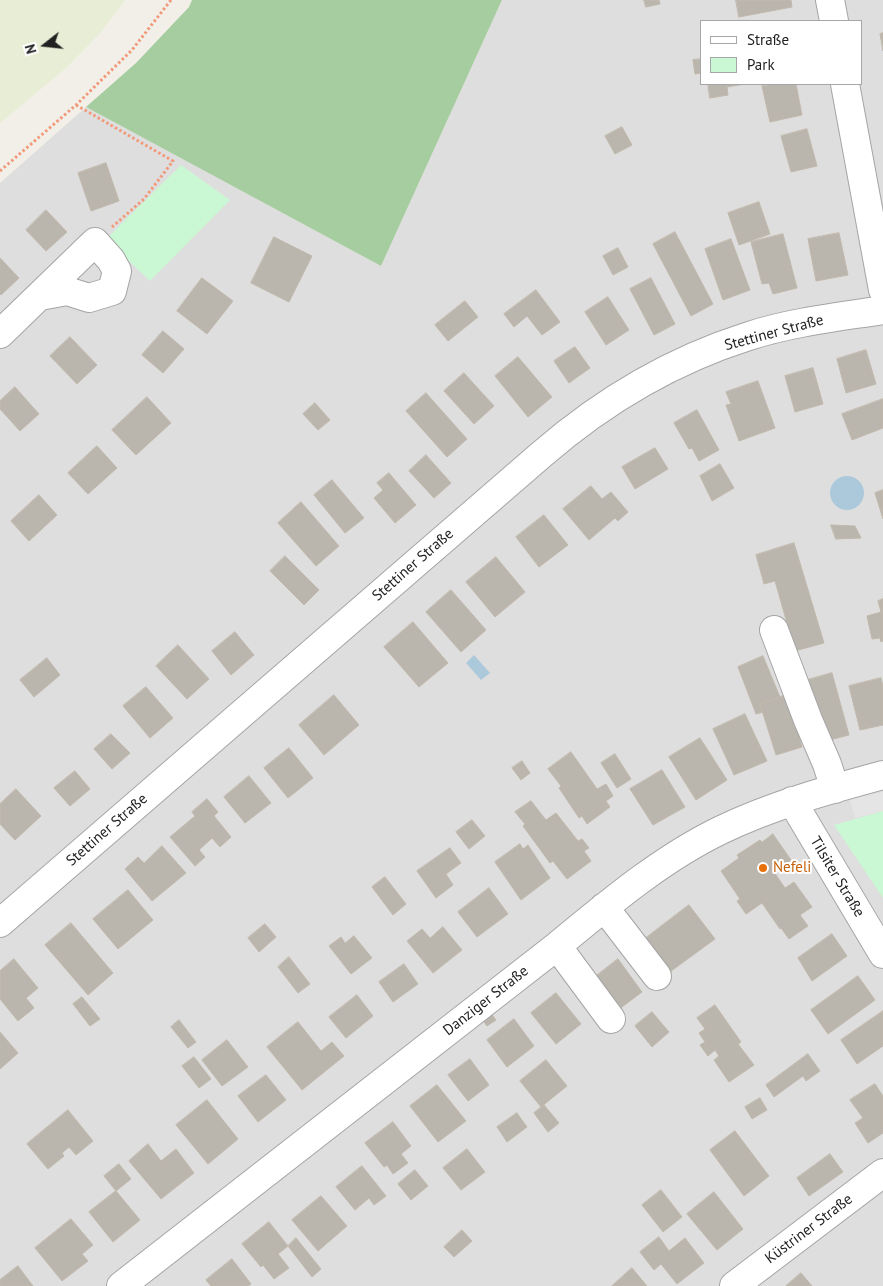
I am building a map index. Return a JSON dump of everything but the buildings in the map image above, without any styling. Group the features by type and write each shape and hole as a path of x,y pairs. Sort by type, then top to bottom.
{"street":[{"path":"830,0 834,20"},
{"path":"845,85 883,290"},
{"path":"0,334 95,242 117,270 112,291 90,298 67,290 40,296"},
{"name":"Stettiner Straße","path":"0,923 566,433 604,406 673,367 750,336 806,322 883,310"},
{"path":"774,630 835,789"},
{"name":"Danziger Straße","path":"121,1286 557,946 604,907 672,858 713,834 792,800 883,775"},
{"name":"Tilsiter Straße","path":"792,800 883,954"},
{"path":"604,907 657,976"},
{"path":"557,946 611,1019"},
{"name":"Küstriner Straße","path":"734,1286 883,1173"}],"path":[{"path":"0,171 76,105 132,50 171,0"},
{"path":"76,105 173,161 144,199 95,242"}],"shaded area":[{"path":"502,0 883,0 883,1286 0,1286 0,183 86,107 381,266"},
{"path":"883,792 883,811 855,818 850,800"}],"green space":[{"path":"0,0 125,0 101,32 66,68 0,123"},
{"path":"192,0 502,0 381,266 86,107 136,63 189,7"},
{"path":"181,165 230,200 150,281 106,239"},
{"path":"883,811 883,898 834,825"}],"water":[{"path":"847,476 859,481 864,493 859,505 847,510 835,505 830,493 835,481"},
{"path":"474,655 490,673 481,680 466,663"}],"place":[{"name":"Nefeli","path":"763,868"}]}
